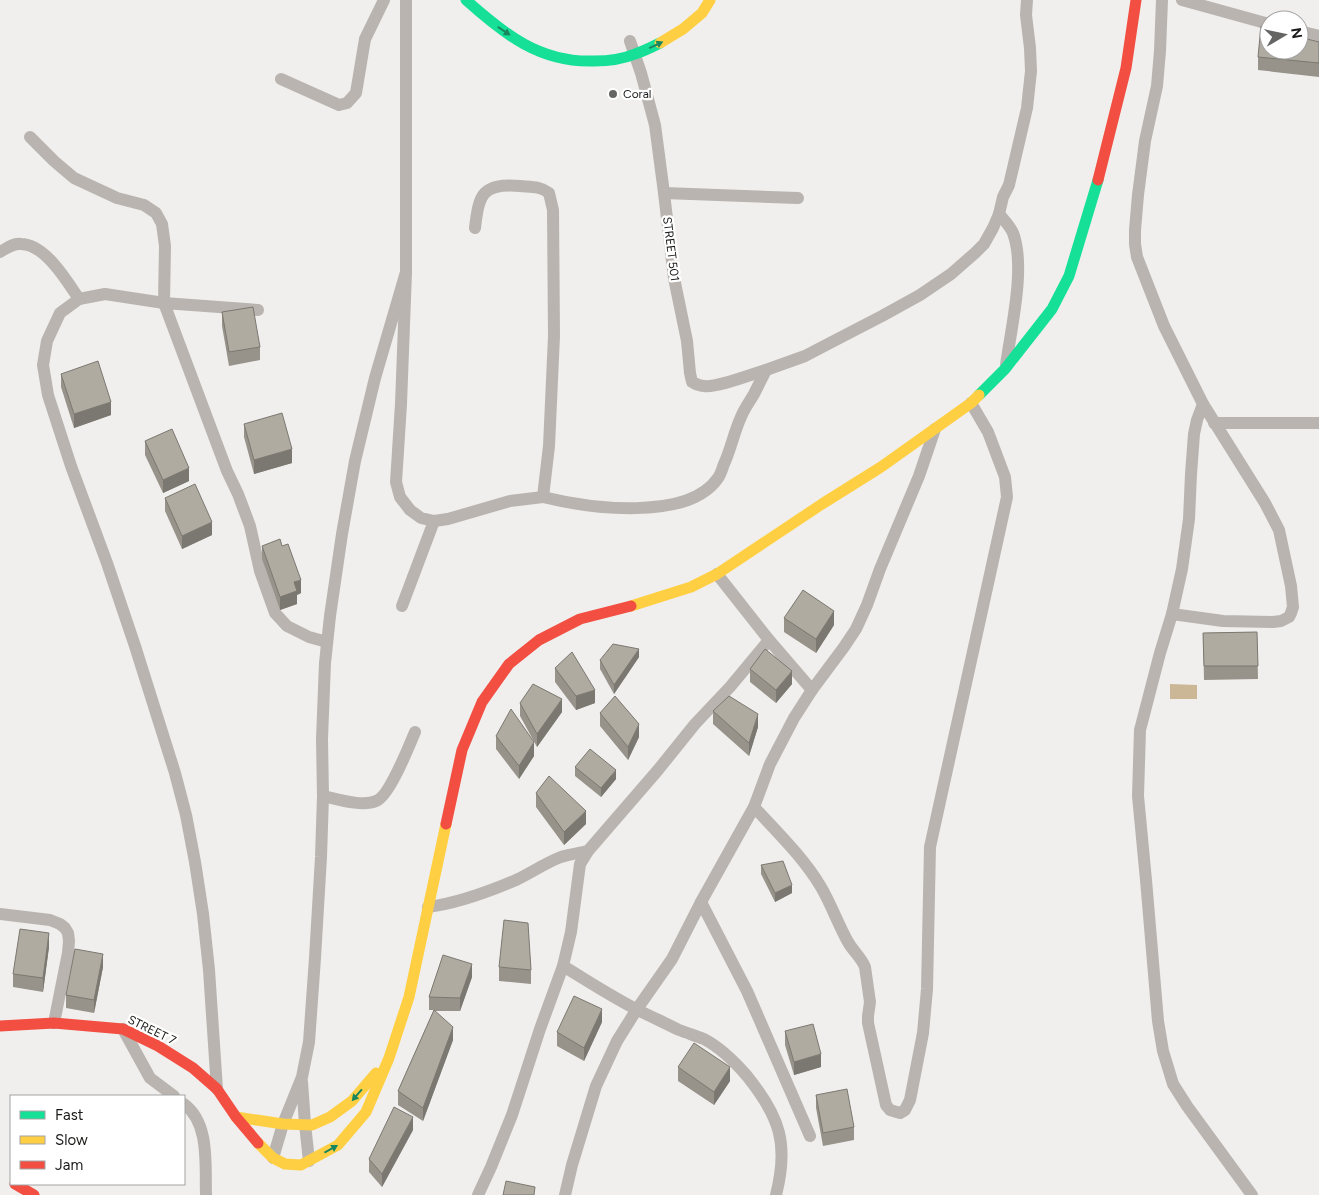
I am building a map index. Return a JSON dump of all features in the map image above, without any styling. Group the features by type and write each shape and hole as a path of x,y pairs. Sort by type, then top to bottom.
{"main road":[{"path":"466,0 498,27 540,53 577,62 607,61 634,55 663,42 683,29 702,13 710,0"},
{"path":"273,1158 285,1164 300,1165 309,1161 338,1145 366,1112 389,1058 409,997 462,750 482,702 509,664 539,640 580,619 658,598 691,587 717,574 881,467 971,403 1005,369 1052,309 1069,276 1103,164 1126,68 1136,0"},
{"path":"616,45 633,40"},
{"name":"STREET 7","path":"0,1026 54,1023 123,1029 158,1046 193,1068 217,1090 236,1117 273,1158"},
{"path":"236,1117 283,1124 312,1124 330,1117 352,1101 389,1058"},
{"path":"16,1185 34,1195"}],"street":[{"path":"281,79 338,105 347,103 356,93 365,39 384,0"},
{"path":"406,0 406,272 396,482 400,497 410,510 421,518 434,521 448,519 510,501 543,497 569,503 615,508 646,508 671,505 692,498 710,487 719,478 741,416 766,370 805,356 920,295 951,274 984,244 993,228 1008,186 1027,108 1031,71 1026,14 1027,0"},
{"path":"1162,0 1157,86 1145,141 1138,195 1135,244 1137,257 1164,326 1203,404 1265,503 1279,530 1290,576 1293,607 1289,617 1273,622 1223,621 1172,614"},
{"path":"1182,0 1259,21"},
{"name":"STREET 501","path":"633,40 634,55 641,73 654,125 674,278 687,341 692,382 698,385 715,386 766,370"},
{"path":"30,137 74,178 117,198 144,206 156,213 162,224 165,246 164,303 227,471 250,526 260,571 275,612 287,626 309,637 327,642"},
{"path":"474,228 479,201 494,186 507,185 538,188 550,193 553,210 554,336 548,446 543,497"},
{"path":"664,192 798,198"},
{"path":"998,214 1012,231 1017,250 1018,269 1005,369"},
{"path":"0,252 11,245 23,244 34,247 60,273 79,299"},
{"path":"273,1158 283,1124 302,1077 309,1042 321,857 325,663 342,534 355,461 375,378 406,272"},
{"path":"217,1090 209,970 203,914 186,815 175,772 132,636 71,466 48,395 43,365 47,341 60,314 79,299 105,294 164,303 258,310"},
{"path":"754,807 793,849 810,871 820,886 850,945 863,962 870,1002 868,1023 886,1105 890,1110 900,1113 905,1110 910,1100 923,1033 927,988 930,847 1007,497 1005,477 988,432 971,403"},
{"path":"1203,404 1194,434 1189,519 1182,569 1172,614 1140,730 1138,796 1158,1021 1163,1052 1173,1084 1252,1195"},
{"path":"1214,423 1319,423"},
{"path":"565,1195 596,1086 617,1041 672,959 701,902 754,807 770,764 794,718 856,629 919,476 935,429"},
{"path":"402,606 434,521"},
{"path":"717,574 769,640 812,690"},
{"path":"478,1195 512,1115 563,966 571,932 580,864 588,851 695,724 730,687 769,640"},
{"path":"323,796 358,803 377,801 387,791 415,732"},
{"path":"428,907 475,896 516,880 563,856 588,851"},
{"path":"701,902 747,991 810,1136"},
{"path":"0,914 50,920 60,924 68,933 68,953 54,1023"},
{"path":"563,966 637,1010 704,1040 728,1055 759,1091 774,1116 779,1131 782,1157 776,1195"},
{"path":"123,1029 150,1078 173,1095"},
{"path":"302,1077 309,1161"},
{"path":"185,1105 195,1116 201,1127 204,1141 206,1195"}],"shaded area":[{"path":"1170,684 1197,685 1197,699 1170,699"}],"building":[{"path":"1309,40 1319,42 1319,63 1288,60 1309,60"},
{"path":"253,307 260,347 229,352 222,312"},
{"path":"98,361 111,402 74,414 61,374"},
{"path":"282,413 292,449 254,460 244,424"},
{"path":"172,429 189,468 163,480 145,441"},
{"path":"195,484 212,522 182,536 165,498"},
{"path":"280,539 282,546 288,544 301,580 294,582 297,591 280,597 262,546"},
{"path":"803,590 834,611 816,639 784,618"},
{"path":"1257,632 1258,666 1204,666 1203,633"},
{"path":"613,644 639,649 614,685 600,660"},
{"path":"765,649 792,671 776,690 750,669"},
{"path":"572,652 595,690 576,696 555,668"},
{"path":"533,684 562,699 537,734 520,703"},
{"path":"615,696 639,724 628,747 600,713"},
{"path":"729,696 758,714 749,743 713,711"},
{"path":"511,709 534,742 519,766 496,736"},
{"path":"590,749 616,770 601,788 575,767"},
{"path":"549,776 586,811 564,832 536,793"},
{"path":"783,861 792,885 775,893 761,865"},
{"path":"504,920 528,923 531,970 499,967"},
{"path":"20,929 49,933 43,978 13,974"},
{"path":"75,949 103,954 94,1000 66,995"},
{"path":"443,955 472,964 460,998 429,997"},
{"path":"574,996 602,1009 584,1048 557,1032"},
{"path":"434,1010 453,1027 423,1108 398,1091"},
{"path":"813,1024 821,1054 794,1062 785,1031"},
{"path":"694,1043 730,1067 714,1092 678,1067"},
{"path":"847,1089 854,1127 823,1133 816,1095"},
{"path":"394,1107 413,1117 382,1174 369,1159"},
{"path":"506,1181 535,1187 534,1195 503,1195"}],"traffic: fast":[{"path":"466,0 509,35 540,52 557,57 575,60 610,60 630,56 660,43"},
{"path":"979,395 1005,369 1052,309 1069,276 1098,180"}],"traffic: slow":[{"path":"660,43 683,29 702,13 710,0"},
{"path":"631,606 691,587 717,574 881,467 971,403 979,395"},
{"path":"258,1143 273,1158 285,1164 301,1165 338,1145 366,1112 389,1058 409,997 446,824"},
{"path":"236,1117 283,1124 312,1125 330,1117 352,1101 376,1073"}],"traffic: jam":[{"path":"1098,180 1126,68 1136,0"},
{"path":"446,824 462,750 482,702 509,664 539,640 580,619 631,606"},
{"path":"0,1026 54,1023 123,1029 158,1046 193,1068 217,1089 236,1117 258,1143"},
{"path":"17,1185 34,1195"}],"place":[{"name":"Coral","path":"613,94"}]}
